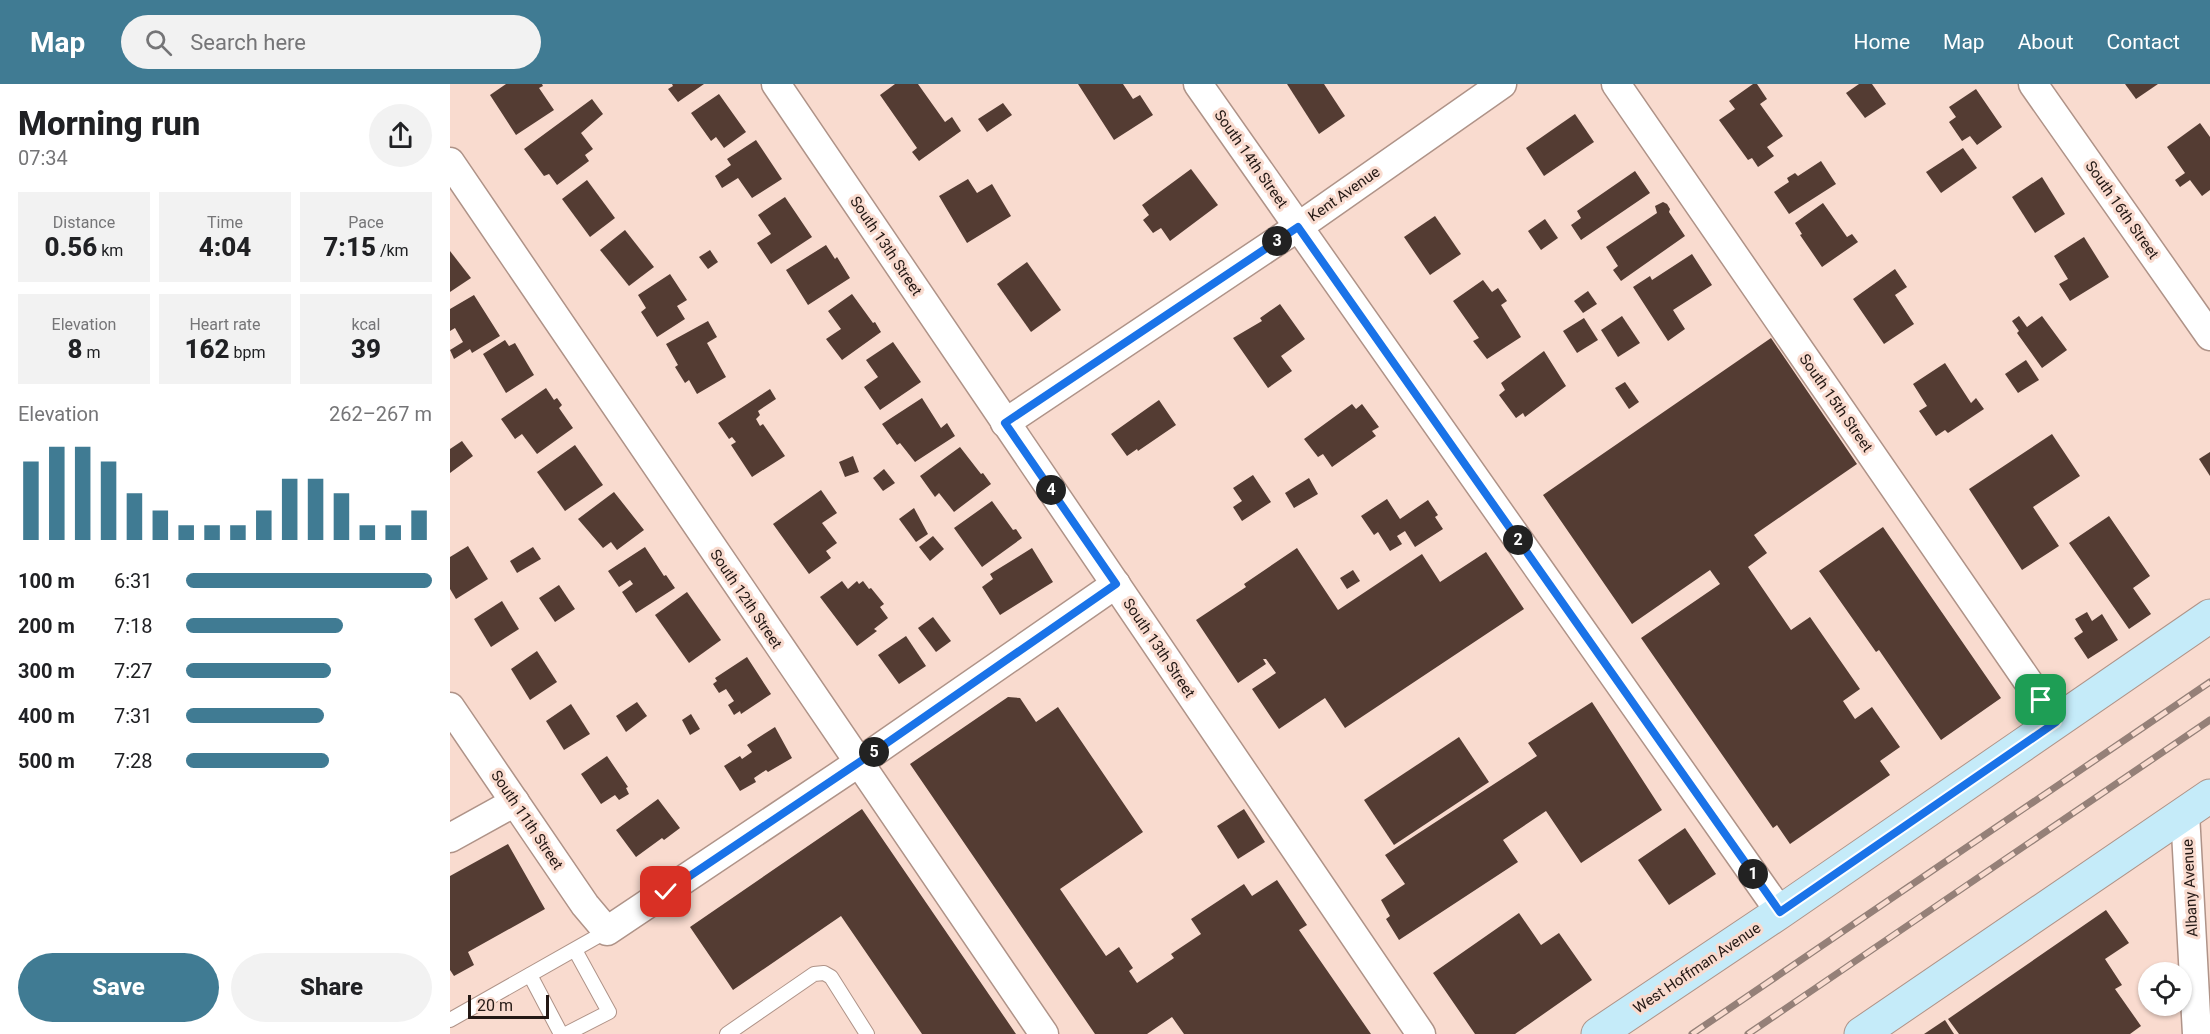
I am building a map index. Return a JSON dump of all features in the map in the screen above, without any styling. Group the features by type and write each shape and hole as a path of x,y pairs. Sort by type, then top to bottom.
{"main road":[{"name":"West Hoffman Avenue","path":"1598,1034 1780,912 2210,616"},
{"path":"1861,1034 2198,805"}],"street":[{"name":"South 13th Street","path":"776,84 1421,1034"},
{"name":"South 14th Street","path":"1198,84 1780,912"},
{"name":"Kent Avenue","path":"1005,423 1298,227 1502,84"},
{"name":"South 15th Street","path":"1616,84 2056,722"},
{"name":"South 16th Street","path":"2033,84 2210,336"},
{"name":"South 12th Street","path":"450,162 1044,1034"},
{"path":"607,931 858,763 1116,584"},
{"name":"South 11th Street","path":"450,707 585,905 607,931"},
{"path":"450,838 515,802"},
{"name":"Albany Avenue","path":"2197,1034 2198,805"}],"lane":[{"path":"450,1020 607,931"},
{"path":"566,1034 609,1012 575,950"},
{"path":"727,1034 814,974 824,973 831,977 867,1034"},
{"path":"530,975 561,1034"}],"building":[{"path":"506,84 542,84 543,86 539,88 554,110 516,135 490,95"},
{"path":"672,84 704,84 678,102 668,89 673,86"},
{"path":"895,84 918,84 945,122 952,117 961,131 919,161 912,152 917,148 880,95"},
{"path":"1078,84 1123,84 1133,99 1140,95 1153,115 1114,140"},
{"path":"1287,84 1324,84 1345,116 1319,134"},
{"path":"1753,84 1757,84 1767,99 1760,104 1783,136 1767,147 1774,156 1758,167 1752,158 1748,160 1719,120 1735,109 1729,101"},
{"path":"1859,84 1872,84 1886,104 1865,118 1846,93"},
{"path":"2125,84 2158,84 2136,99"},
{"path":"1976,89 2002,127 1977,145 1970,136 1962,141 1949,122 1956,117 1949,107"},
{"path":"719,94 746,132 724,148 716,137 711,141 691,113"},
{"path":"592,99 603,114 581,133 593,149 585,155 589,161 557,185 549,174 544,176 524,149"},
{"path":"1003,103 1012,115 987,132 978,119"},
{"path":"1575,114 1594,142 1544,176 1526,148"},
{"path":"2200,123 2210,137 2210,190 2202,196 2190,180 2180,187 2175,180 2185,173 2167,147"},
{"path":"756,140 782,179 752,198 738,178 722,188 715,176 731,165 727,159"},
{"path":"1963,148 1977,168 1941,193 1926,172"},
{"path":"1821,161 1836,184 1789,214 1774,192 1789,182 1787,178 1795,173 1798,176"},
{"path":"1191,169 1218,205 1170,241 1161,228 1153,233 1143,220 1149,215 1142,205"},
{"path":"1635,171 1650,193 1581,240 1571,225 1581,218 1577,211"},
{"path":"2042,177 2065,214 2035,233 2012,197"},
{"path":"968,179 977,193 992,184 1011,216 967,243 939,196"},
{"path":"587,180 615,218 590,237 562,199"},
{"path":"785,197 812,237 771,264 757,243 771,234 758,215"},
{"path":"1663,202 1667,204 1669,212 1685,236 1621,281 1613,270 1618,266 1606,247 1657,213 1655,206"},
{"path":"1823,203 1847,237 1852,234 1858,242 1822,267 1800,235 1802,234 1795,223"},
{"path":"1435,216 1461,254 1430,275 1404,237"},
{"path":"1545,219 1558,238 1541,250 1528,231"},
{"path":"625,230 654,267 629,286 600,250"},
{"path":"2084,237 2109,277 2070,301 2059,284 2068,279 2054,256"},
{"path":"826,245 835,259 837,257 850,278 808,305 786,270"},
{"path":"710,250 718,262 708,269 699,257"},
{"path":"450,251 471,278 450,292"},
{"path":"1692,254 1712,285 1673,310 1685,329 1668,341 1633,287 1650,276 1652,280"},
{"path":"1027,262 1061,310 1031,332 997,284"},
{"path":"1895,269 1907,287 1895,295 1914,324 1884,344 1853,299"},
{"path":"670,274 687,300 677,306 685,319 657,337 641,312 646,308 638,295"},
{"path":"1483,280 1492,292 1498,288 1507,301 1501,305 1521,337 1487,359 1473,341 1479,338 1453,301"},
{"path":"1588,291 1597,304 1583,313 1574,301"},
{"path":"852,294 881,332 842,360 826,339 841,329 828,311"},
{"path":"474,295 500,336 472,353 470,349 454,359 450,350 463,342 455,328 450,331 450,309"},
{"path":"1280,304 1305,339 1281,356 1292,371 1268,388 1233,338 1262,321 1260,318"},
{"path":"1622,316 1640,343 1618,357 1601,330"},
{"path":"2019,316 2027,327 2042,316 2067,350 2042,368 2017,333 2019,331 2012,321"},
{"path":"1584,318 1598,340 1577,353 1563,331"},
{"path":"708,321 717,337 707,343 726,377 697,394 689,380 685,383 675,367 678,365 666,344"},
{"path":"1771,338 1857,464 1754,535 1767,553 1748,567 1791,630 1810,617 1860,689 1843,701 1855,719 1872,707 1900,747 1880,761 1890,775 1790,844 1777,825 1773,828 1641,638 1720,584 1710,570 1632,624 1543,495"},
{"path":"505,340 509,346 515,343 534,375 506,393 483,354"},
{"path":"893,342 921,382 880,410 864,387 878,377 866,360"},
{"path":"1544,351 1566,386 1525,417 1523,413 1516,418 1499,395 1505,390 1501,383"},
{"path":"2026,360 2039,380 2018,393 2005,374"},
{"path":"1945,363 1971,403 1976,398 1984,409 1948,433 1945,430 1936,436 1919,411 1927,406 1913,384"},
{"path":"1625,382 1639,402 1629,409 1615,388"},
{"path":"546,388 554,400 557,398 562,405 559,408 573,428 537,454 522,434 515,439 501,419"},
{"path":"770,389 776,399 758,411 760,415 756,419 760,426 763,424 785,456 752,477 731,445 736,442 732,437 729,439 718,423"},
{"path":"922,398 941,428 947,423 955,436 915,462 900,443 897,445 882,424"},
{"path":"1159,400 1176,425 1127,456 1111,434"},
{"path":"1352,404 1356,409 1362,404 1379,427 1372,431 1376,436 1332,467 1323,454 1318,457 1304,439"},
{"path":"2052,434 2080,476 2033,507 2059,546 2022,570 1969,489"},
{"path":"462,441 473,456 450,473 450,449"},
{"path":"575,445 603,485 565,511 537,472"},
{"path":"960,447 991,484 954,512 939,493 935,497 920,476"},
{"path":"2210,452 2210,476 2199,459"},
{"path":"853,456 859,472 845,477 839,462"},
{"path":"884,469 895,483 883,491 873,478"},
{"path":"1253,475 1271,502 1242,521 1233,507 1242,501 1233,488"},
{"path":"1309,478 1318,494 1294,508 1285,493"},
{"path":"821,490 837,513 822,523 837,543 826,551 831,558 809,574 773,524"},
{"path":"614,492 644,530 617,550 611,542 603,548 578,519"},
{"path":"1387,499 1400,519 1428,500 1438,515 1435,517 1443,529 1415,547 1405,531 1397,536 1402,544 1390,551 1378,532 1374,535 1361,516"},
{"path":"992,501 1013,530 1016,529 1022,538 982,567 954,528"},
{"path":"914,508 928,534 916,542 899,519"},
{"path":"2109,516 2150,576 2133,588 2151,614 2129,629 2069,543"},
{"path":"1883,527 2001,698 1941,740 1879,650 1876,652 1819,571"},
{"path":"933,536 944,549 930,561 919,547"},
{"path":"468,546 488,579 456,599 450,589 450,557"},
{"path":"533,547 541,559 517,573 510,561"},
{"path":"645,547 675,588 636,613 622,592 633,584 630,580 619,587 608,571"},
{"path":"1032,548 1053,582 1000,615 982,587 993,579 990,574"},
{"path":"1297,548 1338,610 1422,554 1440,582 1486,552 1524,609 1345,728 1325,698 1279,729 1252,689 1276,673 1266,659 1263,659 1266,664 1238,683 1196,620 1246,587 1244,584"},
{"path":"1353,570 1360,581 1347,589 1340,578"},
{"path":"842,581 848,589 857,581 859,584 863,581 884,604 880,607 888,618 874,629 877,631 857,646 820,597"},
{"path":"559,585 575,609 555,622 539,598"},
{"path":"687,592 721,640 689,663 655,615"},
{"path":"502,601 519,629 491,647 474,619"},
{"path":"2087,612 2092,621 2102,614 2118,640 2088,659 2074,638 2083,632 2075,619"},
{"path":"933,617 951,641 936,652 918,628"},
{"path":"906,636 926,666 899,684 878,655"},
{"path":"537,651 557,682 530,700 511,669"},
{"path":"747,657 771,694 741,714 740,711 734,715 728,705 734,701 726,689 719,693 713,684 717,681 715,678"},
{"path":"1008,697 1020,698 1036,722 1058,707 1143,832 1060,889 1106,956 1119,947 1133,968 1129,971 1137,983 1174,958 1171,954 1201,934 1191,919 1244,884 1252,896 1277,880 1307,925 1299,930 1371,1034 1184,1034 1172,1017 1147,1034 1095,1034 910,764"},
{"path":"637,702 647,716 626,732 616,716"},
{"path":"1592,702 1662,810 1581,863 1546,811 1503,840 1518,862 1399,940 1386,919 1390,916 1381,900 1405,884 1385,855 1537,756 1528,743"},
{"path":"571,704 590,734 564,750 546,721"},
{"path":"691,714 700,729 690,735 682,720"},
{"path":"775,727 792,758 768,772 766,770 754,778 756,782 740,791 724,766 752,752 747,745"},
{"path":"1459,737 1489,782 1394,845 1364,800"},
{"path":"607,756 628,787 626,788 629,794 619,800 615,795 601,804 581,774"},
{"path":"658,799 680,828 636,857 616,830"},
{"path":"862,809 1016,1034 922,1034 841,916 733,990 690,927"},
{"path":"1244,809 1265,842 1238,859 1217,826"},
{"path":"1685,828 1716,874 1669,905 1638,860"},
{"path":"508,844 545,909 468,952 474,965 454,976 450,970 450,876"},
{"path":"2106,910 2129,943 2105,959 2122,985 2115,989 2141,1026 2130,1034 1959,1034 1948,1019"},
{"path":"1519,913 1541,945 1559,933 1592,980 1515,1034 1475,1034 1433,973"},
{"path":"1945,1020 1954,1034 1924,1034"}],"railway":[{"path":"1692,1034 2210,682"},
{"path":"1748,1034 2210,720"}],"route":[{"path":"666,892 858,763 1116,584 1005,423 1298,227 1780,912 2056,722 2041,700"}]}
